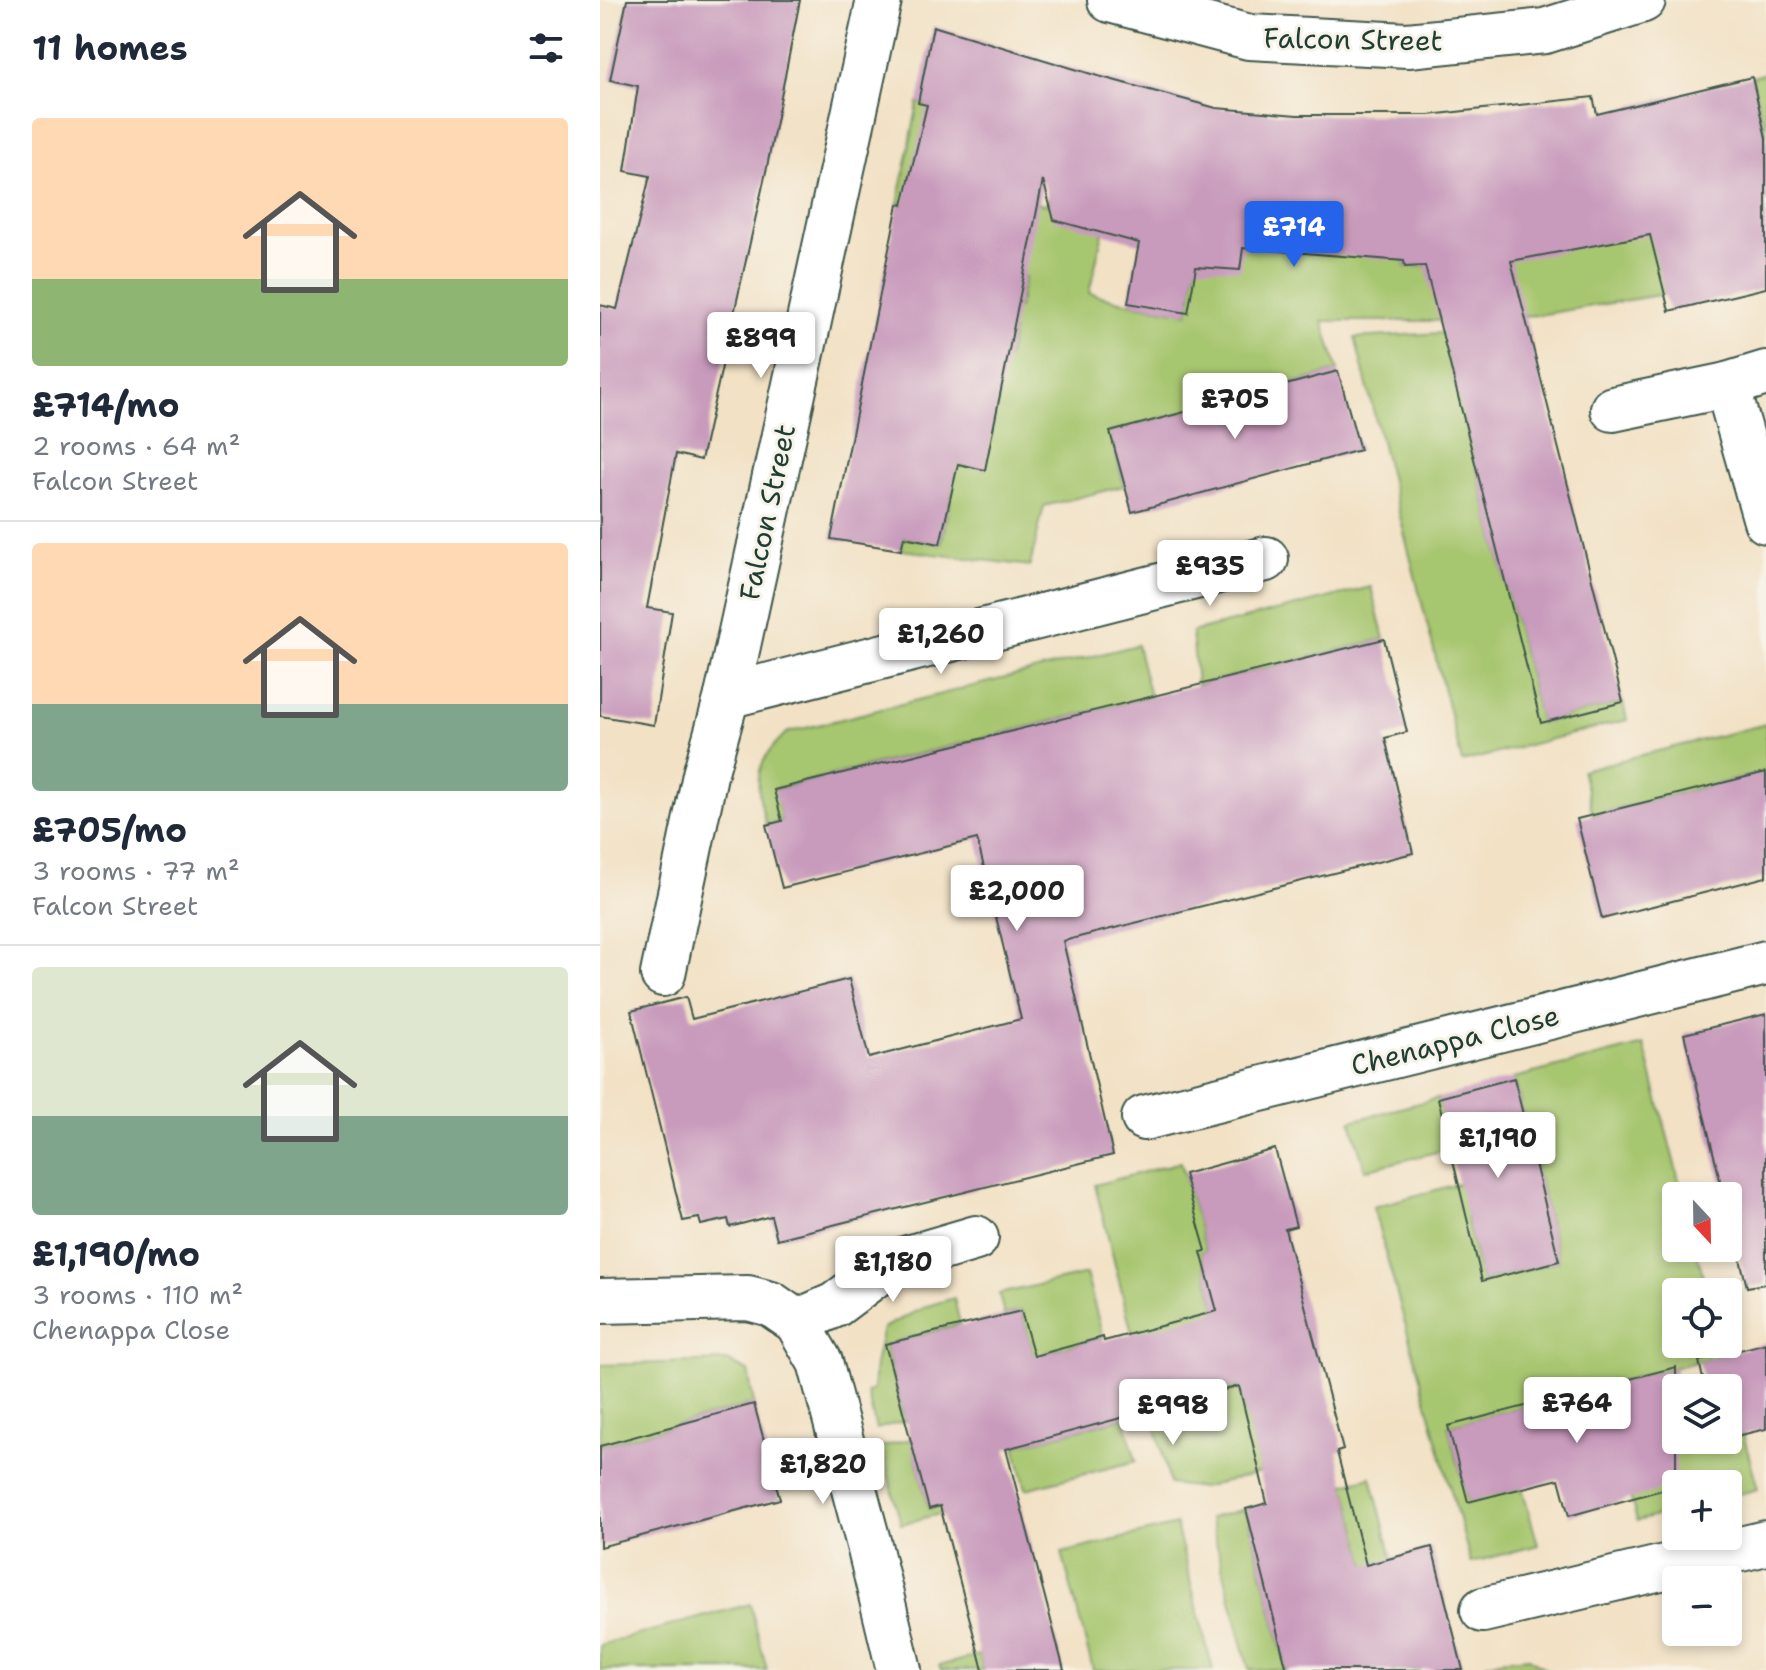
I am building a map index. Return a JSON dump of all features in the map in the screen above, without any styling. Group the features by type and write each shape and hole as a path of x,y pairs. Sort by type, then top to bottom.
{"street":[{"name":"Falcon Street","path":"663,974 879,0"},
{"name":"Falcon Street","path":"1110,0 1249,37 1408,45 1545,31 1643,0"},
{"path":"1613,409 1747,379 1766,521"},
{"path":"727,696 1266,559"},
{"name":"Chenappa Close","path":"1144,1118 1766,963"},
{"path":"797,1322 835,1305 891,1263 976,1238"},
{"path":"600,1301 748,1298 771,1304 797,1322 820,1362 899,1670"},
{"path":"1483,1610 1766,1543"}],"green space":[{"path":"1766,73 1766,200 1665,294 1538,315 1436,321 1323,321 1338,371 1110,432 1124,486 1044,506 1030,566 901,550 904,537 941,544 953,485 922,456 985,469 980,355 1007,360 1013,331 959,294 1018,308 1025,278 995,268 1004,227 898,204 918,103 927,105 1017,198 1046,205 1050,192 1111,197 1089,293 1188,313 1196,265 1246,226 1402,227 1405,267 1430,266 1763,126 1752,77"},
{"path":"1528,328 1447,350 1541,723 1623,702 1627,720 1462,762 1355,338"},
{"path":"1371,587 1384,639 1197,685 1192,632"},
{"path":"1137,645 1150,697 775,789 782,821 766,825 759,775 767,755 786,733"},
{"path":"1766,724 1766,772 1593,815 1582,770"},
{"path":"1644,1045 1679,1182 1662,1182 1662,1262 1700,1262 1704,1278 1662,1278 1662,1358 1711,1358 1448,1426 1468,1501 1522,1488 1538,1545 1471,1563 1373,1207 1465,1182 1467,1223 1482,1281 1559,1261 1514,1078"},
{"path":"1438,1098 1452,1148 1365,1170 1351,1121"},
{"path":"1181,1162 1206,1251 1201,1252 1217,1311 1193,1398 1239,1386 1261,1472 1202,1488 1170,1484 1095,1185"},
{"path":"1086,1274 1103,1337 1045,1353 1036,1364 1021,1311 1004,1315 999,1294"},
{"path":"954,1298 960,1324 885,1345 905,1421 876,1429 867,1392 873,1390 883,1328 927,1306"},
{"path":"727,1361 748,1371 754,1404 600,1446 600,1365"},
{"path":"1124,1418 1136,1461 1026,1489 1015,1446"},
{"path":"1742,1434 1758,1489 1742,1493 1742,1470 1662,1470 1662,1515 1637,1521 1621,1464 1666,1454 1742,1454"},
{"path":"911,1439 929,1509 1007,1490 1008,1496 901,1524 881,1447"},
{"path":"1371,1477 1421,1670 1393,1670 1345,1484"},
{"path":"1246,1509 1287,1670 1249,1670 1210,1518"},
{"path":"1176,1525 1213,1670 1093,1670 1062,1553"},
{"path":"750,1604 767,1670 600,1670 600,1645"},
{"path":"979,1655 983,1670 941,1670 939,1666"},
{"path":"1528,1657 1547,1670 1485,1670 1484,1665 1499,1660"}],"building":[{"path":"627,0 800,0 767,167 701,460 676,454 647,608 672,612 654,725 600,716 600,305 617,309 650,176 625,171 638,86 610,80"},
{"path":"933,26 1216,108 1297,115 1429,115 1593,97 1597,114 1752,77 1766,138 1766,288 1669,311 1650,235 1511,261 1623,702 1541,723 1425,266 1405,267 1404,261 1243,248 1240,270 1196,267 1188,313 1128,303 1139,243 1054,220 1043,180 985,470 958,464 940,544 904,537 901,550 831,539 898,204 903,205 927,105 918,103"},
{"path":"1338,371 1360,450 1132,512 1110,432"},
{"path":"1384,639 1407,732 1385,738 1413,853 1063,941 1113,1155 777,1239 771,1216 730,1227 728,1219 701,1225 699,1218 683,1221 631,1011 686,997 692,1019 849,979 869,1058 1021,1019 977,839 782,888 766,825 782,821 774,790"},
{"path":"1766,772 1766,877 1602,919 1577,819"},
{"path":"1766,1014 1766,1284 1747,1287 1741,1262 1742,1182 1721,1182 1684,1034"},
{"path":"1514,1078 1559,1261 1482,1281 1438,1098"},
{"path":"1275,1149 1296,1226 1285,1229 1343,1450 1337,1452 1366,1565 1432,1547 1463,1670 1287,1670 1246,1509 1267,1503 1239,1386 1006,1449 1064,1670 983,1670 940,1506 929,1509 885,1344 1021,1311 1034,1356 1217,1311 1201,1252 1206,1251 1184,1174"},
{"path":"1766,1343 1766,1429 1742,1435 1742,1374 1702,1374 1699,1361 1742,1358 1742,1349"},
{"path":"1676,1367 1676,1374 1662,1374 1662,1454 1676,1454 1676,1470 1662,1470 1662,1490 1569,1516 1559,1479 1468,1502 1448,1426"},
{"path":"754,1404 780,1499 600,1547 600,1446"}]}
